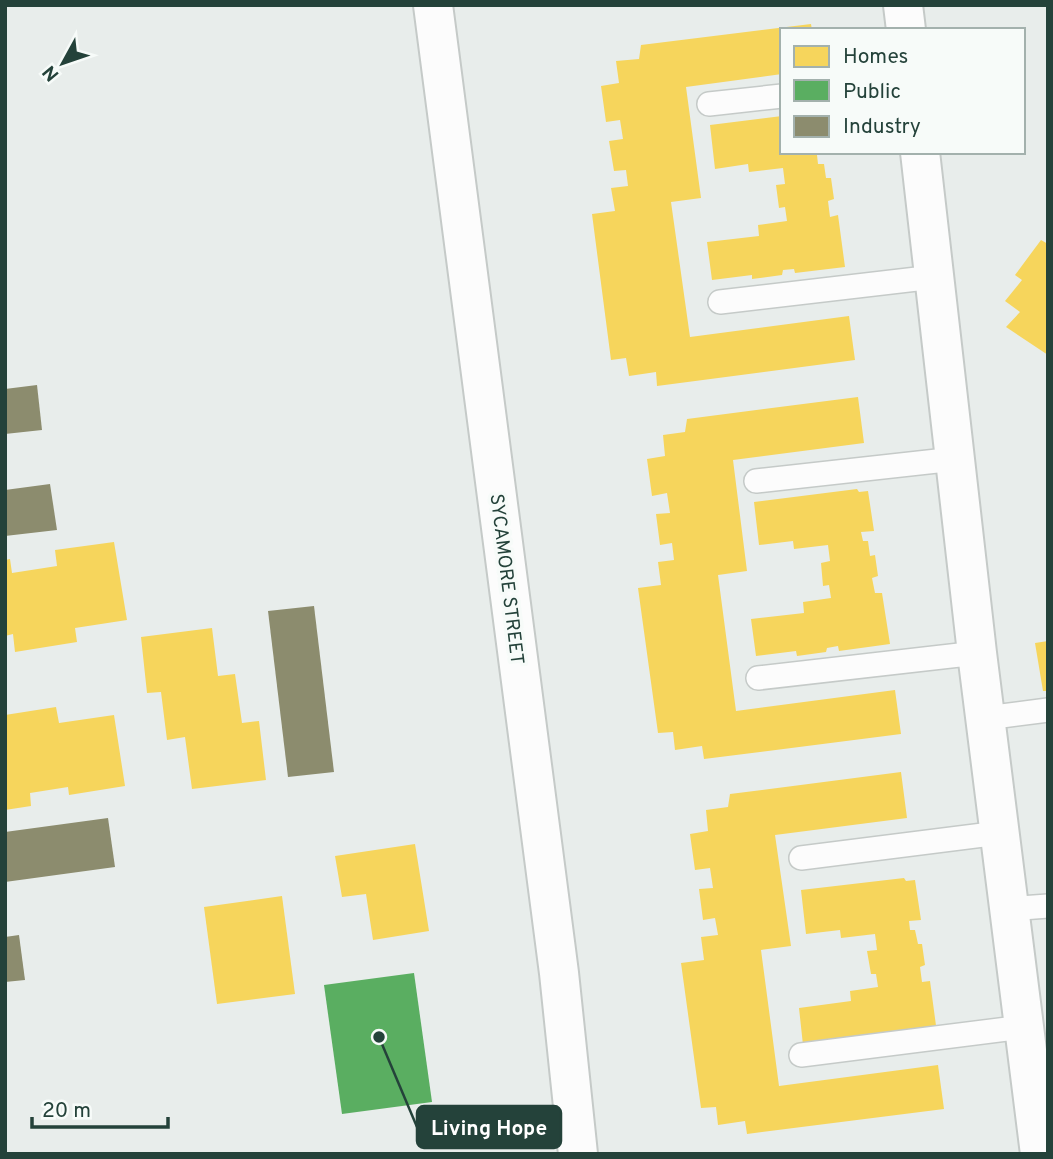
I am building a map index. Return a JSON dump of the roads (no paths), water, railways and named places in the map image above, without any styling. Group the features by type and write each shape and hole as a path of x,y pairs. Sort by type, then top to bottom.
{"street":[{"name":"SYCAMORE STREET","path":"433,5 559,974 578,1154"},
{"path":"903,5 906,28"},
{"path":"920,154 1008,909 1023,1027 1040,1102 1040,1154"}],"lane":[{"path":"709,104 780,96"},
{"path":"720,302 933,277"},
{"path":"756,481 955,458"},
{"path":"758,678 977,653"},
{"path":"986,718 1048,710"},
{"path":"801,858 999,834"},
{"path":"1008,909 1048,906"},
{"path":"801,1055 1023,1027"}],"place":[{"name":"Living Hope","path":"379,1037"}]}
